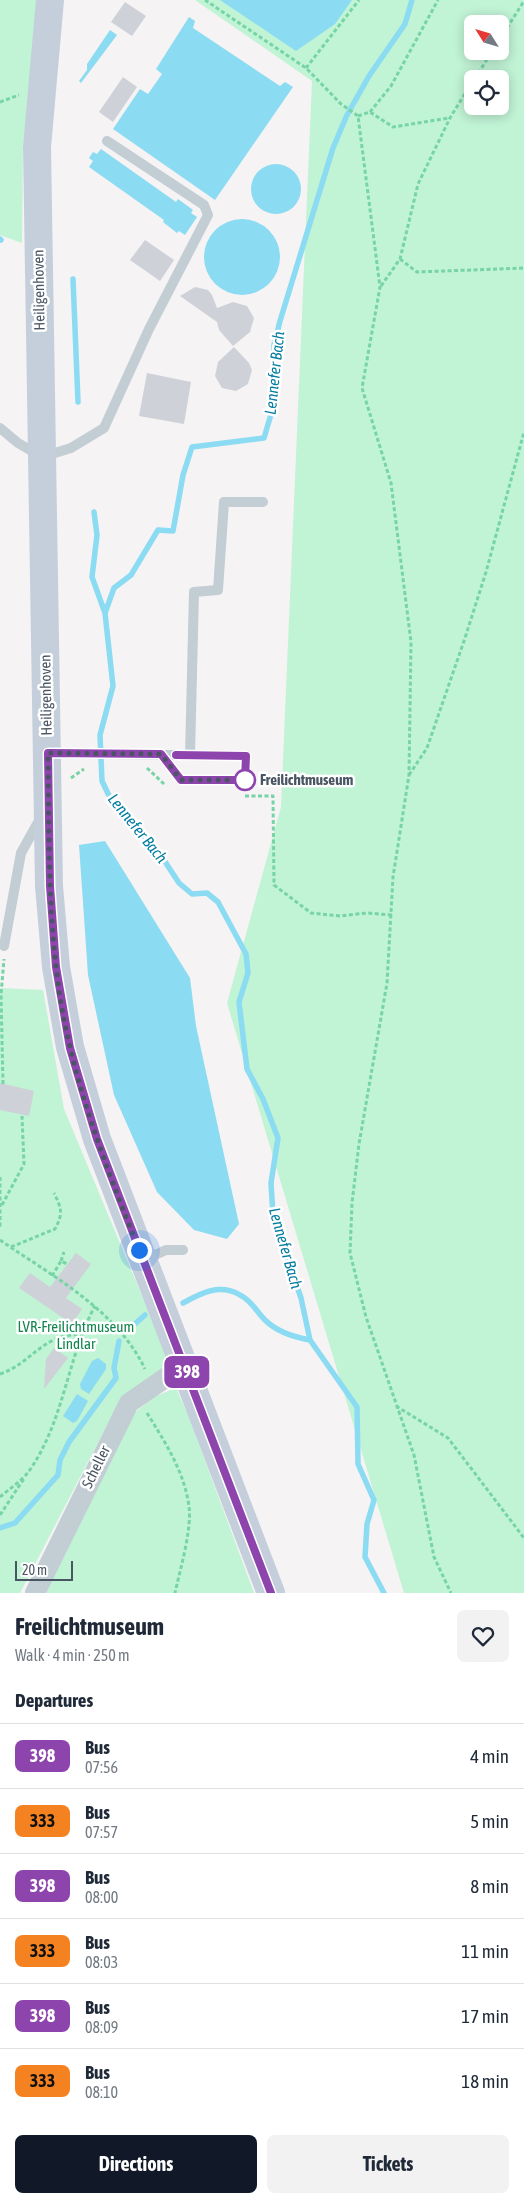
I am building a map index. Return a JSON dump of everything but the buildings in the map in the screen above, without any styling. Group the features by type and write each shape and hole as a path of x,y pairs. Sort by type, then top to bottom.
{"main road":[{"name":"Heiligenhoven","path":"50,0 38,147 48,806 50,886 56,967 70,1048 97,1139 270,1593"}],"street":[{"name":"Scheller","path":"35,1593 129,1403 184,1365"}],"lane":[{"path":"0,428 18,443 42,457 71,448 104,428 149,329 208,215 204,206 108,141"},
{"path":"190,755 194,592 218,590 224,502 263,502"},
{"path":"48,753 161,754 246,756 245,780 181,780 161,754"},
{"path":"4,946 5,913 21,853 48,806"},
{"path":"144,1261 166,1250 183,1250"}],"path":[{"path":"205,0 306,68 341,104 358,116 380,287 362,388 391,483 410,633 409,775 393,877 387,983 353,1195 350,1253 366,1317 395,1406 414,1455 434,1557 451,1593"},
{"path":"306,68 359,0"},
{"path":"358,116 370,112 391,86 438,0"},
{"path":"509,25 524,1"},
{"path":"380,287 400,260 418,184 450,118 464,95"},
{"path":"370,112 393,127 450,118"},
{"path":"400,260 417,272 524,268"},
{"path":"409,775 427,748 465,638 486,572 524,432"},
{"path":"273,796 274,885 311,912 340,916 367,913 392,914"},
{"path":"3,1084 2,995 4,946"},
{"path":"2,1205 24,1164 22,1116"},
{"path":"0,1177 2,1205 0,1228"},
{"path":"11,1248 55,1230 61,1218 60,1205 54,1193"},
{"path":"0,1240 95,1306 139,1355 145,1391 176,1461 189,1507 185,1553 175,1593"},
{"path":"52,1276 62,1261 64,1252"},
{"path":"62,1261 67,1264"},
{"path":"0,1515 46,1441 74,1362 81,1335 95,1306"},
{"path":"0,1374 53,1338 66,1334 81,1335"},
{"path":"395,1406 448,1438 524,1538"},
{"path":"0,1497 28,1472"}],"green space":[{"path":"0,0 43,0 23,145 22,243 0,235"},
{"path":"195,0 524,0 524,1593 404,1593 227,1003 281,807 312,81"},
{"name":"LVR-Freilichtmuseum Lindlar","path":"0,988 43,990 64,1109 170,1363 121,1398 20,1593 0,1593"},
{"path":"176,1388 188,1415 254,1593 39,1593 134,1413 156,1396"}],"water":[{"path":"220,0 352,0 335,24 296,51"},
{"path":"189,17 195,21 193,28 280,86 285,82 293,87 215,200 113,129 140,89 148,94 162,74 156,69"},
{"path":"110,30 117,35 81,83 79,81 87,70 87,64"},
{"path":"101,149 176,202 178,199 193,210 191,213 197,217 185,235 179,231 177,233 163,222 164,220 89,167 93,161 89,158 93,152 97,154"},
{"path":"276,164 285,166 296,175 301,189 299,198 290,209 276,214 267,212 256,203 251,189 253,180 262,169"},
{"path":"242,219 256,222 269,230 277,243 280,257 277,271 269,284 256,292 242,295 228,292 215,284 207,271 204,257 207,243 215,230 228,222"},
{"path":"105,841 190,978 196,1026 239,1224 227,1239 194,1230 157,1192 114,1095 88,975 79,845"},
{"path":"98,1358 106,1364 106,1369 89,1394 81,1389 80,1384 92,1361"},
{"path":"77,1394 88,1401 77,1421 73,1423 63,1416"}],"waterway":[{"name":"Lennefer Bach","path":"384,1593 365,1557 367,1524 374,1500 358,1464 357,1407 310,1340 301,1298 273,1215 271,1183 278,1138 263,1099 247,1069 239,1002 248,973 246,954 218,902 207,893 192,894 179,883 158,851 113,804 102,781 100,735 113,686 105,613 114,588 131,575 158,530 173,531 183,475 192,447 264,438 272,411 274,345 333,148 347,115 369,76 405,24 412,0"},
{"path":"73,279 78,402"},
{"path":"94,512 97,535 92,577 105,613"},
{"path":"183,1303 211,1291 233,1291 244,1297 275,1328 291,1336 310,1340"},
{"path":"128,1330 145,1315"},
{"path":"0,1528 15,1523 58,1475 60,1460 69,1442 116,1378 114,1368 119,1341"}],"bus line":[{"name":"398","path":"176,755 246,756 245,780 181,780 161,754 48,753 50,886 56,967 70,1048 97,1139 271,1593"}],"place":[{"name":"Freilichtmuseum","path":"245,780"}],"route":[{"path":"139,1250 97,1139 70,1048 56,967 50,886 48,753 161,754 181,780 245,780"}]}
